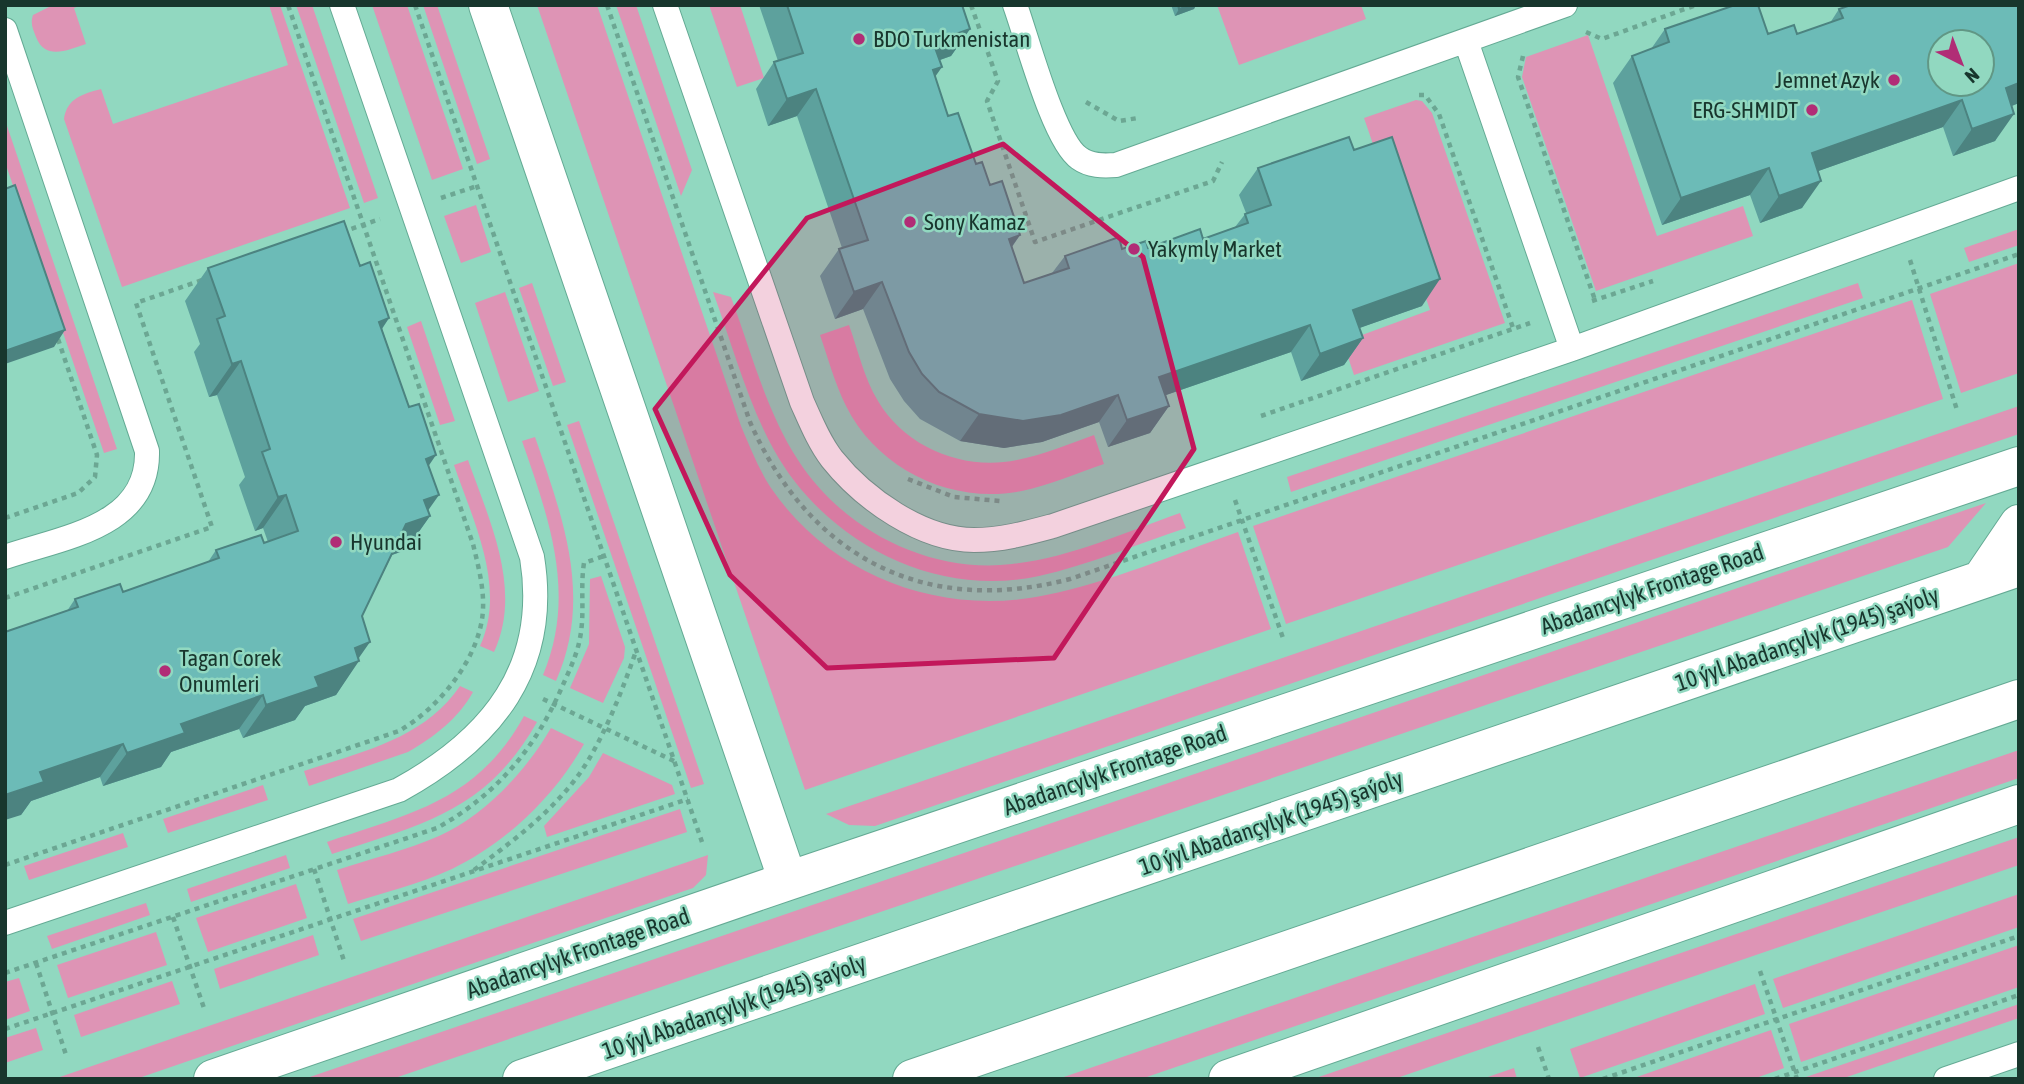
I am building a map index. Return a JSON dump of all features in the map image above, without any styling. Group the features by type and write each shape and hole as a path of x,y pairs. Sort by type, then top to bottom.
{"street":[{"path":"488,5 788,881"},
{"name":"Abadancylyk Frontage Road","path":"213,1079 788,881 2019,466"},
{"path":"1982,580 2019,524"},
{"name":"10 ýyl Abadançylyk (1945) şaýoly","path":"522,1079 2019,567"},
{"path":"912,1079 2019,699"},
{"path":"1228,1079 2019,804"}],"lane":[{"path":"5,923 399,790 451,758 472,741 492,719 514,685 532,642 536,615 532,557 342,5"},
{"path":"665,5 802,402 816,432 832,458 851,480 898,515 921,527 971,540 1010,537 1042,529 1572,349 2019,188"},
{"path":"1015,5 1060,132 1080,159 1099,166 1116,166 1565,5"},
{"path":"5,30 147,451 148,472 141,491 128,507 107,522 5,557"},
{"path":"1466,41 1572,349"},
{"path":"1946,1079 2019,1054"}],"path":[{"path":"5,865 399,731 432,708 453,684 481,622 483,610 480,572 288,5"},
{"path":"415,5 702,842"},
{"path":"607,5 750,422 778,477 793,499 831,536 875,564 904,577 962,590 990,592 1041,586 1070,579 2019,254"},
{"path":"971,5 998,81 987,101 1035,242 1213,181 1223,161"},
{"path":"1575,36 1587,32 1602,39 1696,5"},
{"path":"1526,53 1521,58 1518,77 1595,300"},
{"path":"1252,419 1515,328 1439,114 1425,95 1415,94"},
{"path":"1081,95 1085,102 1119,121 1147,115"},
{"path":"338,233 477,186"},
{"path":"1912,267 1957,410"},
{"path":"5,598 212,527 136,303 212,277"},
{"path":"5,518 78,494 94,477 97,455 53,327"},
{"path":"903,476 954,497 975,501 1013,500"},
{"path":"1234,496 1283,638"},
{"path":"469,873 518,838 581,772 636,650"},
{"path":"514,685 675,762"},
{"path":"5,1029 688,799"},
{"path":"313,869 345,964"},
{"path":"173,917 205,1011"},
{"path":"1604,1079 2019,936"},
{"path":"36,963 67,1058"},
{"path":"1760,971 1797,1079"},
{"path":"1775,1079 2019,995"},
{"path":"1538,1047 1549,1079"}],"highlighted area":[{"path":"1003,144 1143,257 1194,449 1054,658 827,668 730,575 655,409 807,218"}],"shaded area":[{"path":"53,5 82,5 74,8 86,44 58,52 45,49 40,44 32,26 33,15"},
{"path":"269,5 280,5 350,208 122,287 64,119 69,106 82,95 101,89 113,124 288,65"},
{"path":"296,5 312,5 378,198 364,203"},
{"path":"372,5 407,5 463,169 432,180"},
{"path":"423,5 437,5 490,159 477,164"},
{"path":"537,5 597,5 741,426 771,488 796,519 825,545 857,567 892,583 929,594 968,600 1007,600 1046,595 1095,583 1238,532 1271,629 805,790"},
{"path":"616,5 636,5 692,170 681,196"},
{"path":"709,5 740,5 764,78 737,87"},
{"path":"1217,5 1361,5 1366,19 1239,65"},
{"path":"1588,35 1657,236 1743,206 1753,236 1596,291 1522,77 1526,57"},
{"path":"1416,100 1422,101 1432,113 1505,323 1354,375 1343,342 1430,310 1364,118"},
{"path":"5,120 117,449 104,453 5,162"},
{"path":"476,205 491,252 461,263 444,216"},
{"path":"2019,229 2019,245 1969,262 1964,248"},
{"path":"2019,263 2019,373 1961,393 1930,294"},
{"path":"532,283 566,382 553,386 519,288"},
{"path":"1858,283 1863,298 1291,492 1287,477"},
{"path":"505,292 539,391 508,402 475,303"},
{"path":"713,292 731,297 768,401 798,460 817,485 839,507 891,542 950,562 1012,564 1076,550 1180,513 1186,528 1058,571 1000,581 961,579 923,570 887,556 853,536 822,512 796,483 774,450 748,392"},
{"path":"1912,300 1943,399 1286,624 1253,526"},
{"path":"421,321 455,421 440,425 407,327"},
{"path":"849,325 865,373 878,401 904,432 920,443 957,459 997,463 1036,455 1094,435 1104,464 1022,491 996,494 969,493 920,478 897,465 877,448 860,429 842,398 820,335"},
{"path":"2019,406 2019,434 875,826 849,825 826,814"},
{"path":"579,421 704,784 691,788 567,425"},
{"path":"535,437 564,528 573,588 567,650 556,681 543,675 553,645 558,615 555,557 541,499 522,441"},
{"path":"468,460 493,531 504,579 502,628 494,652 480,646 487,624 489,578 478,531 454,465"},
{"path":"1986,503 1948,547 392,1079 304,1079"},
{"path":"601,576 625,647 624,658 603,703 570,688 589,644 590,579"},
{"path":"460,686 473,692 453,719 427,740 408,752 309,786 304,771 369,750 410,731 445,704"},
{"path":"524,716 537,722 517,752 496,776 473,795 423,823 332,854 327,842 414,812 463,786 505,745"},
{"path":"551,728 584,744 544,800 510,832 452,869 348,904 337,870 427,841 456,827 488,804 517,776"},
{"path":"2019,750 2019,778 1141,1079 1058,1079"},
{"path":"603,753 672,785 675,794 547,837 544,826 589,777"},
{"path":"263,785 268,800 168,833 163,819"},
{"path":"680,809 687,832 361,941 353,919"},
{"path":"123,833 128,847 29,880 24,866"},
{"path":"2019,837 2019,865 1394,1079 1313,1079"},
{"path":"286,855 290,868 191,902 187,889"},
{"path":"708,855 706,875 693,888 136,1079 54,1079"},
{"path":"296,884 307,918 208,952 196,918"},
{"path":"2019,894 2019,927 1783,1008 1773,979"},
{"path":"146,903 150,915 52,949 47,936"},
{"path":"156,932 167,965 68,998 57,965"},
{"path":"313,935 319,955 220,989 214,969"},
{"path":"2019,945 2019,987 1801,1062 1789,1024"},
{"path":"19,978 30,1011 5,1020 5,982"},
{"path":"172,981 180,1004 81,1037 74,1015"},
{"path":"1755,984 1765,1014 1580,1078 1570,1049"},
{"path":"2019,1004 2019,1018 1841,1079 1806,1077"},
{"path":"36,1028 43,1050 5,1063 5,1038"},
{"path":"1771,1030 1784,1068 1753,1079 1631,1079"},
{"path":"1514,1068 1517,1079 1482,1079"}],"building":[{"name":"Sony Kamaz","path":"787,5 962,5 970,29 933,42 942,67 933,70 948,116 958,113 976,164 982,162 990,185 1002,181 1020,235 1009,239 1024,283 1069,268 1065,256 1119,237 1122,249 1146,241 1148,248 1200,229 1203,239 1248,223 1245,214 1271,205 1258,168 1349,137 1354,150 1392,137 1440,279 1353,310 1363,338 1320,354 1310,325 1159,377 1169,406 1127,420 1118,395 1061,415 1023,421 979,414 939,392 922,374 909,352 882,282 854,292 839,249 868,240 816,89 787,99 774,62 803,53"},
{"name":"ERG-SHMIDT","path":"1735,5 1758,5 1768,34 1794,25 1797,34 1843,18 1839,9 1851,5 2019,5 2019,83 2006,88 2014,114 1972,129 1962,100 1812,153 1821,181 1779,196 1769,168 1681,198 1632,56 1669,42 1665,29"},
{"path":"15,185 65,330 5,351 5,189"},
{"name":"Hyundai","path":"344,221 360,266 370,262 389,318 379,322 409,407 419,404 436,455 426,459 439,495 424,500 430,516 406,524 362,616 370,642 355,648 359,661 315,677 319,687 266,705 263,695 181,724 185,733 127,753 123,744 40,772 44,782 5,795 5,632 78,607 75,599 120,584 123,592 219,558 216,550 261,535 264,543 298,531 286,495 278,497 262,452 270,449 241,361 232,364 217,319 225,316 208,268"}],"place":[{"name":"BDO Turkmenistan","path":"859,39"},
{"name":"Jemnet Azyk","path":"1894,80"},
{"name":"ERG-SHMIDT","path":"1812,110"},
{"name":"Sony Kamaz","path":"910,222"},
{"name":"Yakymly Market","path":"1134,249"},
{"name":"Hyundai","path":"336,542"},
{"name":"Tagan Corek Onumleri","path":"165,671"}]}
